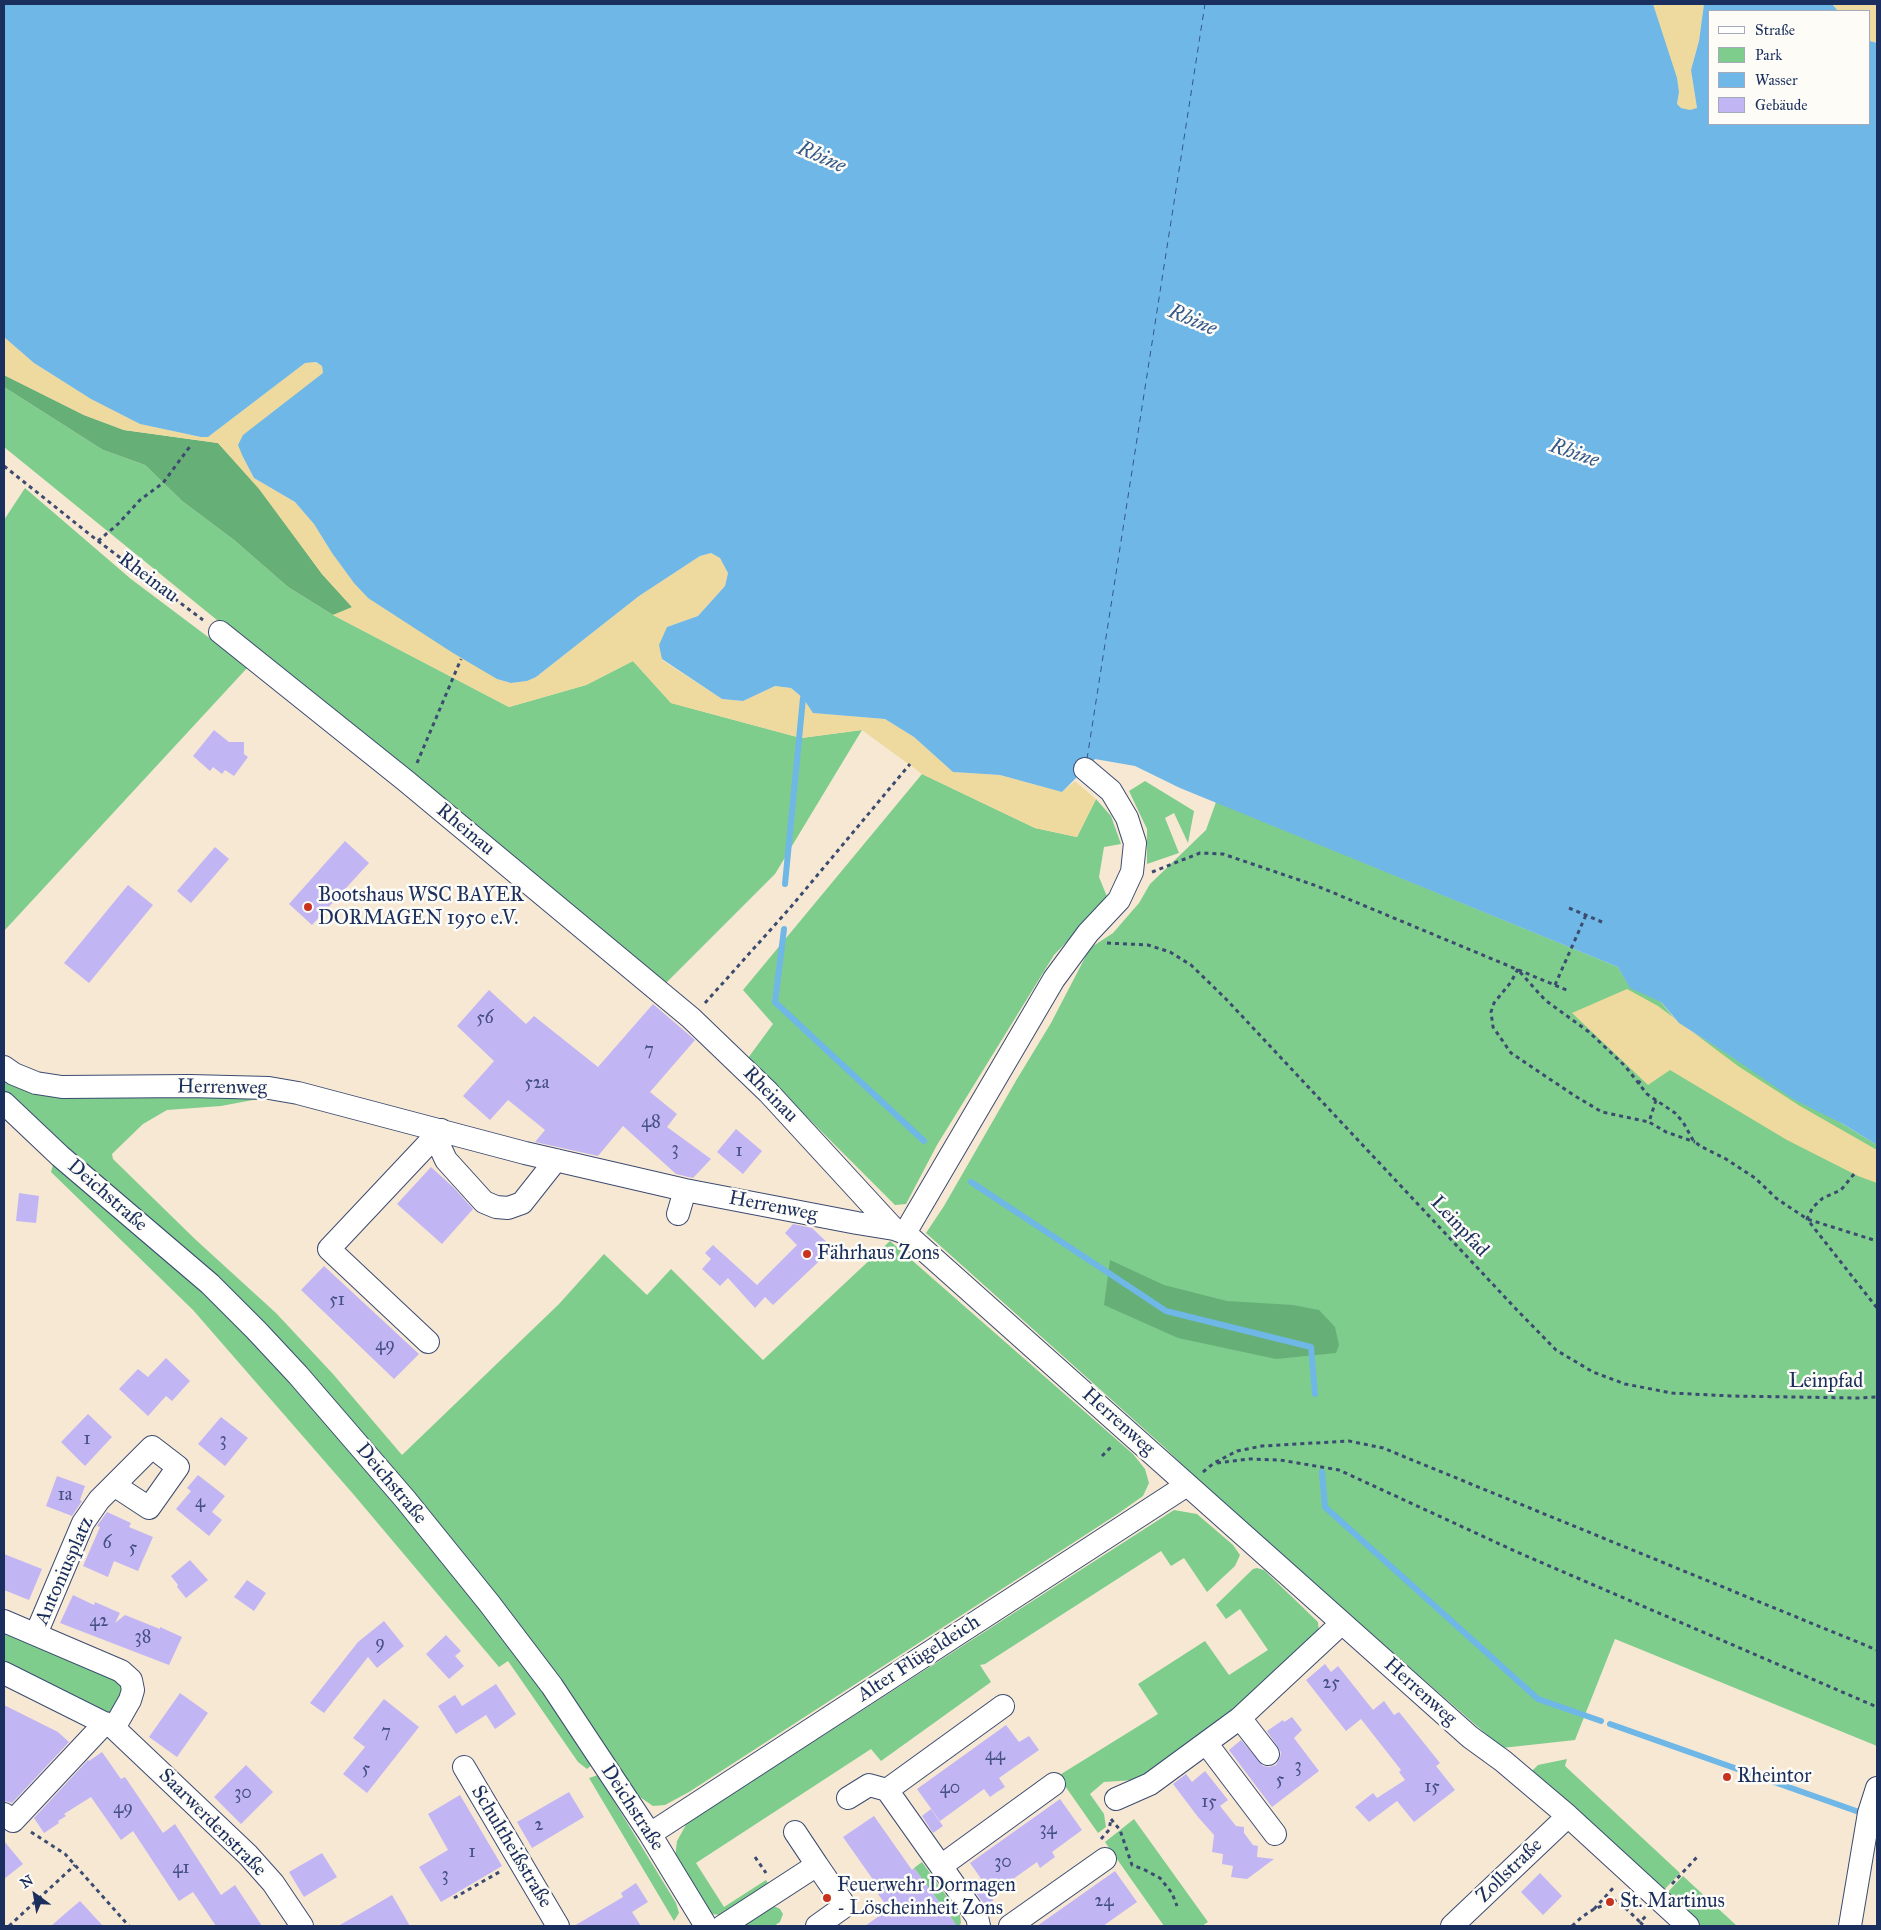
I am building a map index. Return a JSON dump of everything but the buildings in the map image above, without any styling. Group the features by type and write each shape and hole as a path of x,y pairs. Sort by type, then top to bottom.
{"street":[{"name":"Rheinau","path":"220,632 406,781 692,1018 768,1092 900,1231"},
{"path":"900,1231 1054,980 1088,933 1120,900 1140,873 1135,843 1127,818 1110,791 1085,770"},
{"name":"Herrenweg","path":"4,1066 14,1074 36,1083 62,1088 190,1086 270,1088 298,1093 556,1160 685,1190 900,1231 1159,1458 1470,1737 1504,1761 1568,1816 1688,1926"},
{"name":"Deichstraße","path":"4,1103 60,1156 210,1284 298,1375 405,1499 489,1603 552,1686 650,1834 706,1925"},
{"path":"441,1130 440,1147 446,1160 484,1202 496,1207 508,1208 522,1203 556,1160"},
{"path":"428,1342 329,1249 441,1130"},
{"path":"678,1214 685,1190"},
{"name":"Antoniusplatz","path":"36,1634 83,1523 99,1500 114,1485"},
{"name":"Alter Flügeldeich","path":"650,1834 1187,1485"},
{"path":"4,1621 121,1671 130,1680 133,1690 130,1700 110,1726 8,1818"},
{"path":"1114,1809 1240,1718 1342,1623"},
{"name":"Saarwerdenstraße","path":"4,1674 110,1726 248,1855 273,1883 302,1926"},
{"path":"887,1790 1002,1706"},
{"path":"1240,1718 1268,1754"},
{"path":"1206,1743 1275,1834"},
{"name":"Schultheißstraße","path":"464,1767 558,1926"},
{"path":"848,1798 869,1784 887,1790 977,1917 979,1926"},
{"path":"941,1866 1054,1784"},
{"path":"1850,1926 1869,1813 1877,1788"},
{"name":"Zollstraße","path":"1452,1926 1568,1816"},
{"path":"795,1832 846,1906 817,1926"},
{"path":"1010,1926 1105,1859"},
{"path":"706,1925 817,1865"}],"path":[{"path":"98,541 118,524 140,500 163,483 191,445"},
{"name":"Rheinau","path":"4,466 98,541 220,632"},
{"path":"418,761 461,659"},
{"path":"692,1018 790,908 910,764"},
{"path":"1140,873 1200,853 1222,854 1317,886 1569,991"},
{"path":"1569,908 1602,922"},
{"path":"1555,985 1586,915"},
{"name":"Leinpfad","path":"1088,933 1099,943 1155,947 1170,952 1191,965 1232,1006 1556,1350 1592,1372 1625,1384 1672,1393 1770,1397 1858,1398 1877,1396"},
{"path":"1518,969 1545,1000 1589,1032 1625,1066 1638,1084 1656,1100 1676,1113 1696,1142"},
{"path":"1518,969 1511,982 1494,1003 1490,1012 1493,1027 1511,1053 1602,1112 1649,1122 1666,1132 1696,1142 1755,1178 1776,1198 1807,1219 1877,1241"},
{"path":"1565,1014 1572,1013"},
{"path":"1638,1084 1642,1078"},
{"path":"1649,1122 1656,1100"},
{"path":"1807,1219 1813,1207 1823,1198 1841,1190 1854,1174"},
{"path":"1807,1219 1877,1308"},
{"path":"1877,1650 1383,1448 1349,1441 1262,1446 1237,1451 1214,1463 1249,1459 1280,1460 1338,1470 1526,1556 1877,1707"},
{"path":"1105,1859 1101,1837 1109,1830 1114,1809"},
{"path":"1114,1809 1132,1866 1160,1878 1172,1893 1177,1906"},
{"path":"8,1818 65,1854 129,1926"},
{"path":"1683,1872 1698,1856"},
{"path":"454,1898 519,1861"},
{"path":"9,1926 75,1865"},
{"path":"1572,1926 1594,1909 1615,1887"},
{"path":"1594,1909 1617,1900 1644,1926"},
{"path":"1640,1922 1646,1916"}],"green space":[{"path":"4,375 84,415 124,430 218,443 260,489 322,574 353,608 333,615 288,587 234,540 182,501 145,465 103,450 4,387"},
{"path":"4,387 103,450 145,465 182,501 234,540 288,587 333,615 509,707 586,685 633,661 671,703 801,738 862,730 775,874 665,984 4,447"},
{"path":"25,488 131,579 248,667 4,931 4,520"},
{"path":"922,774 1035,828 1077,837 1096,799 1111,816 1121,844 1104,847 1099,877 1108,899 1054,955 937,1145 906,1204 895,1205 748,1058 773,1024 743,990"},
{"path":"1145,781 1194,811 1188,843 1174,813 1165,818 1179,853 1147,864 1147,829 1129,791"},
{"path":"1216,802 1618,967 1630,987 1660,1001 1678,1023 1877,1145 1877,1746 1615,1639 1575,1740 1502,1748 1224,1505 1163,1446 926,1233 944,1206 1051,1023 1090,948 1113,933 1139,903 1150,884 1206,830"},
{"path":"4,1074 274,1096 221,1106 167,1110 143,1124 112,1154 113,1159 196,1240 276,1313 333,1374 402,1455 559,1304 604,1254 647,1295 671,1269 763,1360 890,1241 1133,1454 1145,1469 1149,1483 1143,1496 1116,1515 689,1792 665,1805 653,1806 637,1795 363,1440 4,1093"},
{"path":"53,1165 197,1284 276,1363 350,1448 509,1642 593,1764 587,1769 578,1762 508,1661 499,1667 354,1495 193,1310 51,1172"},
{"path":"1110,1260 1164,1285 1227,1301 1293,1305 1319,1310 1335,1327 1339,1345 1336,1353 1276,1359 1178,1338 1104,1305"},
{"path":"1174,1510 1197,1514 1233,1545 1240,1555 1235,1566 1207,1592 1184,1558 1171,1566 1161,1551 985,1664 980,1665 991,1682 881,1761 871,1749 696,1863 724,1907 766,1880 769,1885 720,1915 712,1914 675,1858 677,1841 687,1823"},
{"path":"1253,1569 1264,1570 1318,1622 1319,1632 1261,1691 1149,1779 1104,1782 1090,1794 1104,1814 1106,1827 1098,1833 1058,1776 1158,1714 1138,1684 1205,1641 1229,1675 1268,1650 1240,1609 1226,1619 1216,1605"},
{"path":"4,1632 120,1680 124,1687 111,1714 4,1663"},
{"path":"1567,1759 1565,1766 1680,1873 1663,1891 1530,1773 1538,1765"},
{"path":"598,1775 676,1903 679,1913 674,1921 589,1778"},
{"path":"1134,1819 1208,1922 1202,1926 1164,1926 1105,1842"},
{"path":"922,1862 960,1915 961,1923 959,1926 949,1926 954,1922 914,1868"},
{"path":"1683,1876 1737,1926 1700,1926 1666,1894"},
{"path":"771,1907 780,1909 783,1914 780,1922 774,1926 741,1926"}],"sand":[{"path":"1653,4 1704,4 1699,41 1691,70 1697,108 1690,111 1681,108 1677,104 1679,92"},
{"path":"1832,4 1877,4 1877,43 1871,41 1871,10 1837,10"},
{"path":"4,337 34,363 91,399 140,424 201,437 208,437 305,363 315,362 322,366 323,373 308,386 243,457 254,478 295,502 314,524 332,553 368,598 497,679 511,683 527,681 536,677 639,596 700,556 711,553 720,558 728,573 725,586 698,616 667,627 662,660 722,699 743,701 775,686 791,688 803,698 814,713 885,719 914,737 953,772 1000,775 1062,792 1075,781 1096,799 1077,837 1035,828 922,774 862,730 801,738 671,703 633,661 586,685 509,707 333,615 352,607 322,574 259,489 218,443 124,430 84,415 4,375"},
{"path":"1627,989 1658,1006 1738,1066 1800,1106 1877,1150 1877,1183 1858,1176 1787,1140 1670,1070 1648,1085 1572,1013"}],"water":[{"name":"Rhine","path":"4,4 1653,4 1677,78 1679,92 1677,104 1681,108 1690,110 1697,108 1691,70 1699,41 1704,4 1832,4 1837,10 1708,10 1708,125 1871,125 1871,41 1877,43 1877,1145 1843,1124 1793,1099 1679,1023 1661,1002 1630,988 1618,967 1180,788 1135,766 1095,759 1062,792 1000,775 953,772 914,737 885,719 813,713 803,698 791,688 775,686 743,701 722,699 662,659 659,645 667,627 698,616 725,586 728,573 720,558 711,553 700,556 639,596 536,677 527,681 511,683 497,679 368,598 354,583 314,524 295,502 254,478 238,445 243,435 323,373 322,366 316,362 305,363 208,437 201,437 140,424 91,399 34,363 4,337"}],"waterway":[{"path":"785,884 805,692"},
{"path":"784,929 775,1002 924,1141"},
{"path":"971,1182 1166,1311 1311,1347 1315,1394"},
{"path":"1322,1472 1325,1507 1538,1699 1601,1721"},
{"path":"1610,1724 1859,1812"}],"ferry route":[{"path":"1087,759 1205,4"}],"place":[{"name":"Bootshaus WSC BAYER DORMAGEN 1950 e.V.","path":"308,907"},
{"name":"Fährhaus Zons","path":"807,1254"},
{"name":"Rheintor","path":"1727,1777"},
{"name":"Feuerwehr Dormagen - Löscheinheit Zons","path":"827,1898"},
{"name":"St. Martinus","path":"1610,1902"}]}
